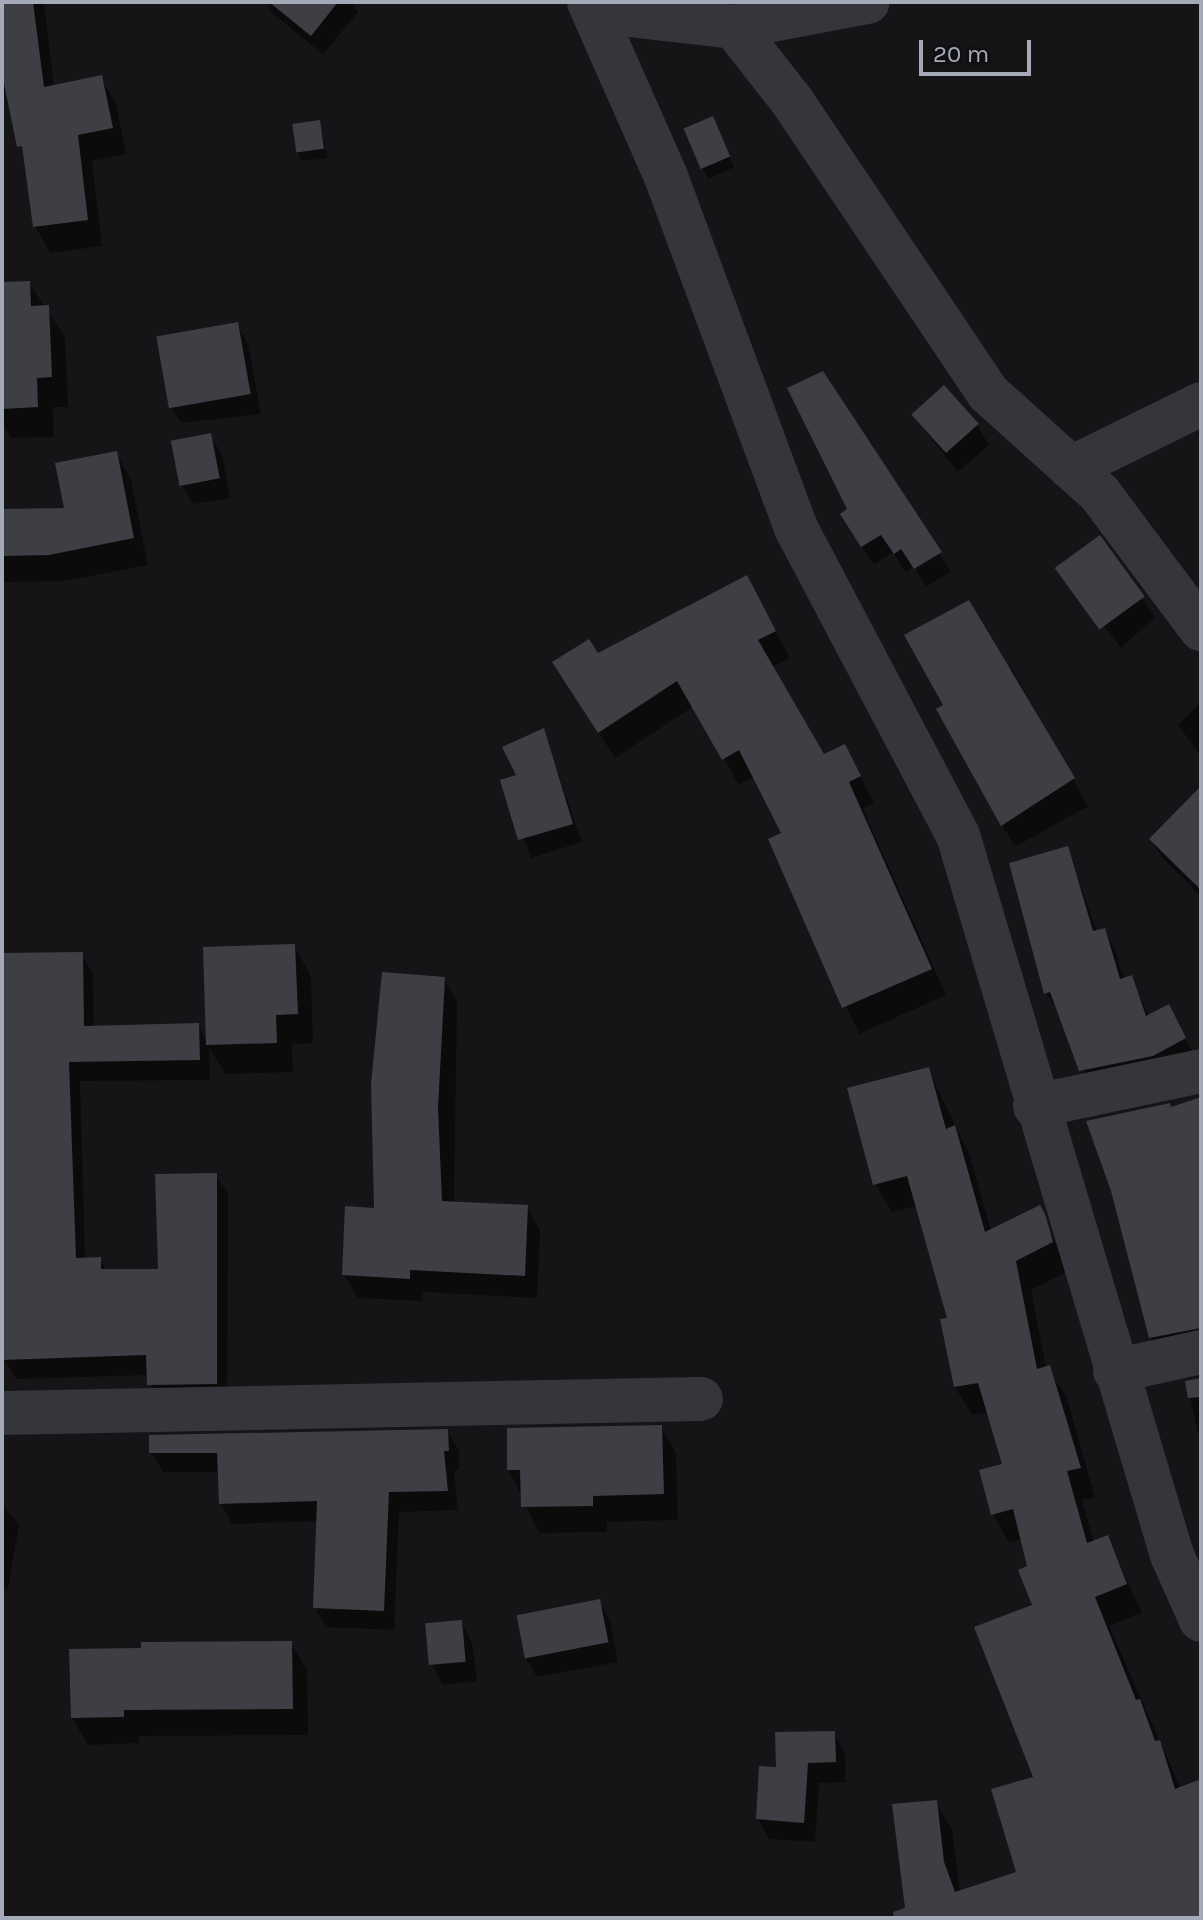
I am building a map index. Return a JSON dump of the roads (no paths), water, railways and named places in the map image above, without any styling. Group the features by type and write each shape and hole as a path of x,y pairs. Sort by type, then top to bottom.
{"street":[{"path":"591,7 734,27 868,2"},
{"path":"591,7 665,174 797,530 958,835 1115,1371 1172,1555 1201,1620"},
{"path":"734,27 792,101 988,393 1100,494 1201,629"},
{"path":"1071,468 1201,404"},
{"path":"1035,1106 1201,1071"},
{"path":"1115,1371 1201,1352"},
{"path":"2,1413 701,1399"}]}
